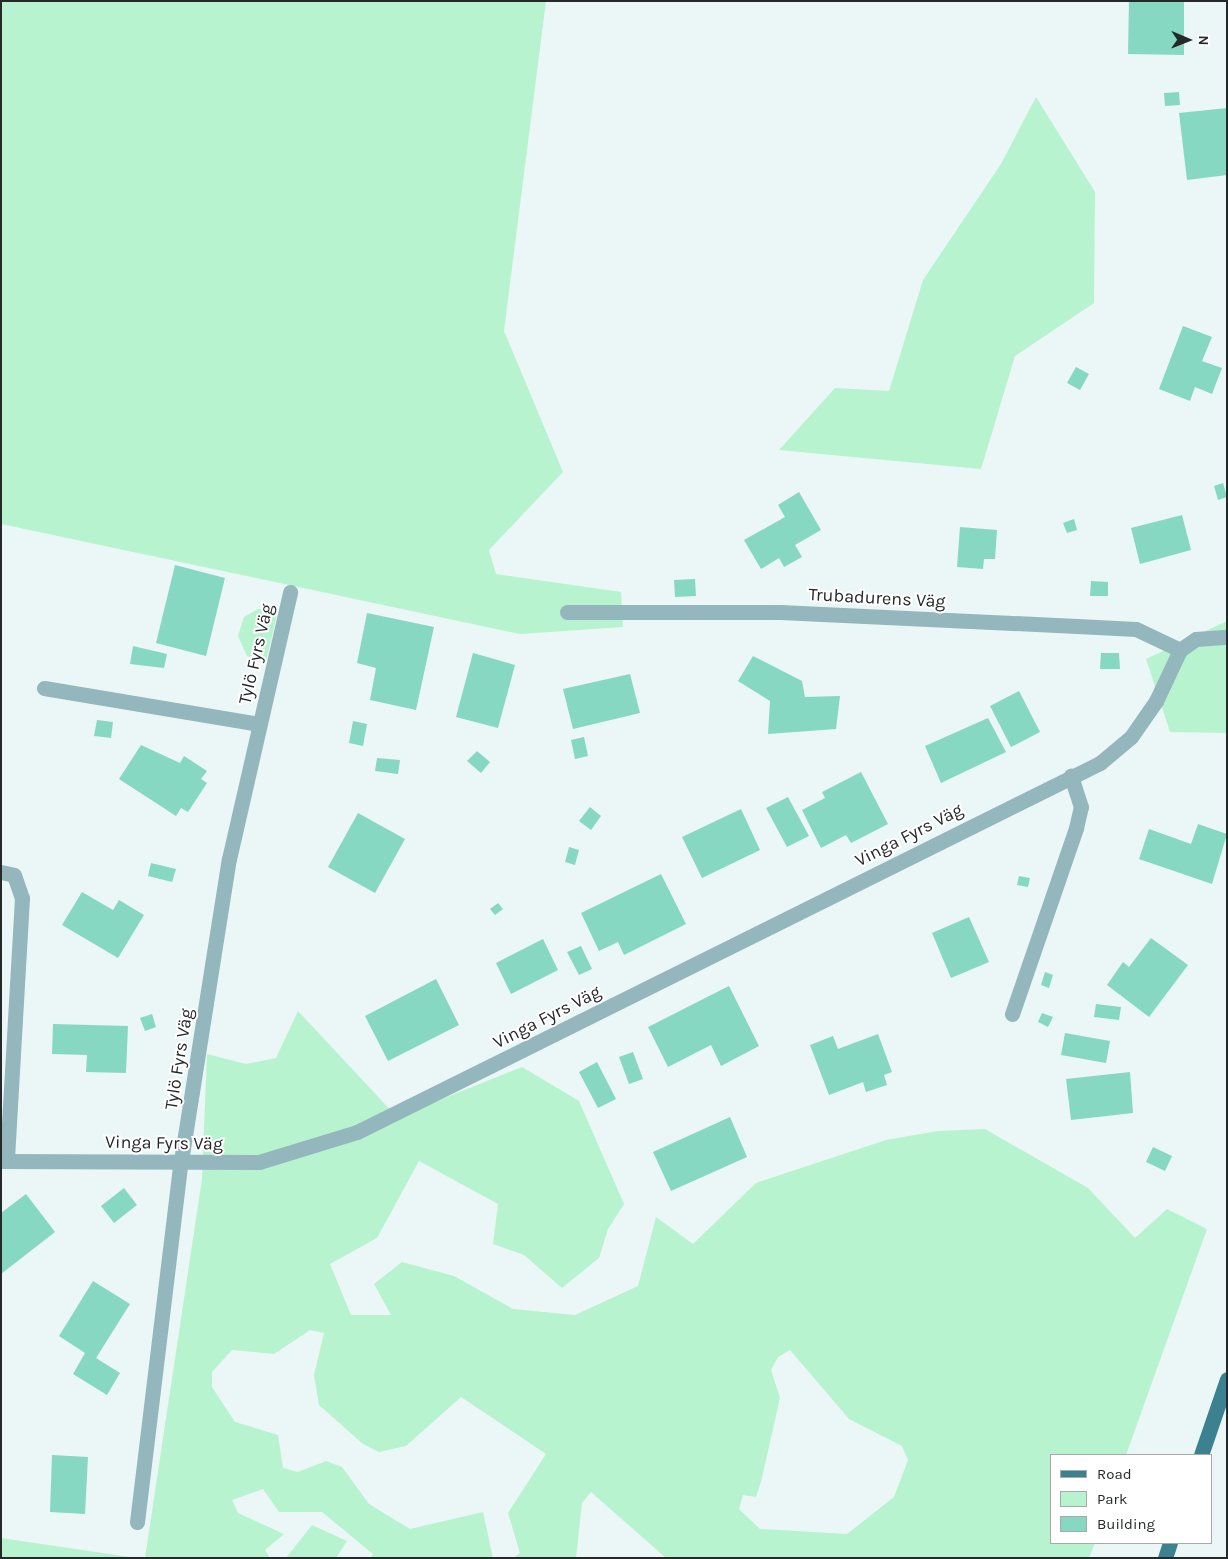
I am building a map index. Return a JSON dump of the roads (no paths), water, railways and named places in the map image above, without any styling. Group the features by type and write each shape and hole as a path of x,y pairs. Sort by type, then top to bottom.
{"main road":[{"path":"1201,1454 1227,1379"},
{"path":"1165,1558 1170,1544"}],"street":[{"name":"Tylö Fyrs Väg","path":"136,1522 181,1161 233,840 290,592"},
{"name":"Trubadurens Väg","path":"567,612 770,612 1136,629 1180,650"},
{"path":"1180,650 1196,639 1227,637"},
{"name":"Vinga Fyrs Väg","path":"1,872 14,875 22,898 4,1161 259,1162 357,1132 1100,763 1131,737 1156,701 1180,650"},
{"name":"Tylö Fyrs Väg","path":"44,688 260,724"},
{"path":"1012,1014 1076,828 1080,807 1071,776"}]}
